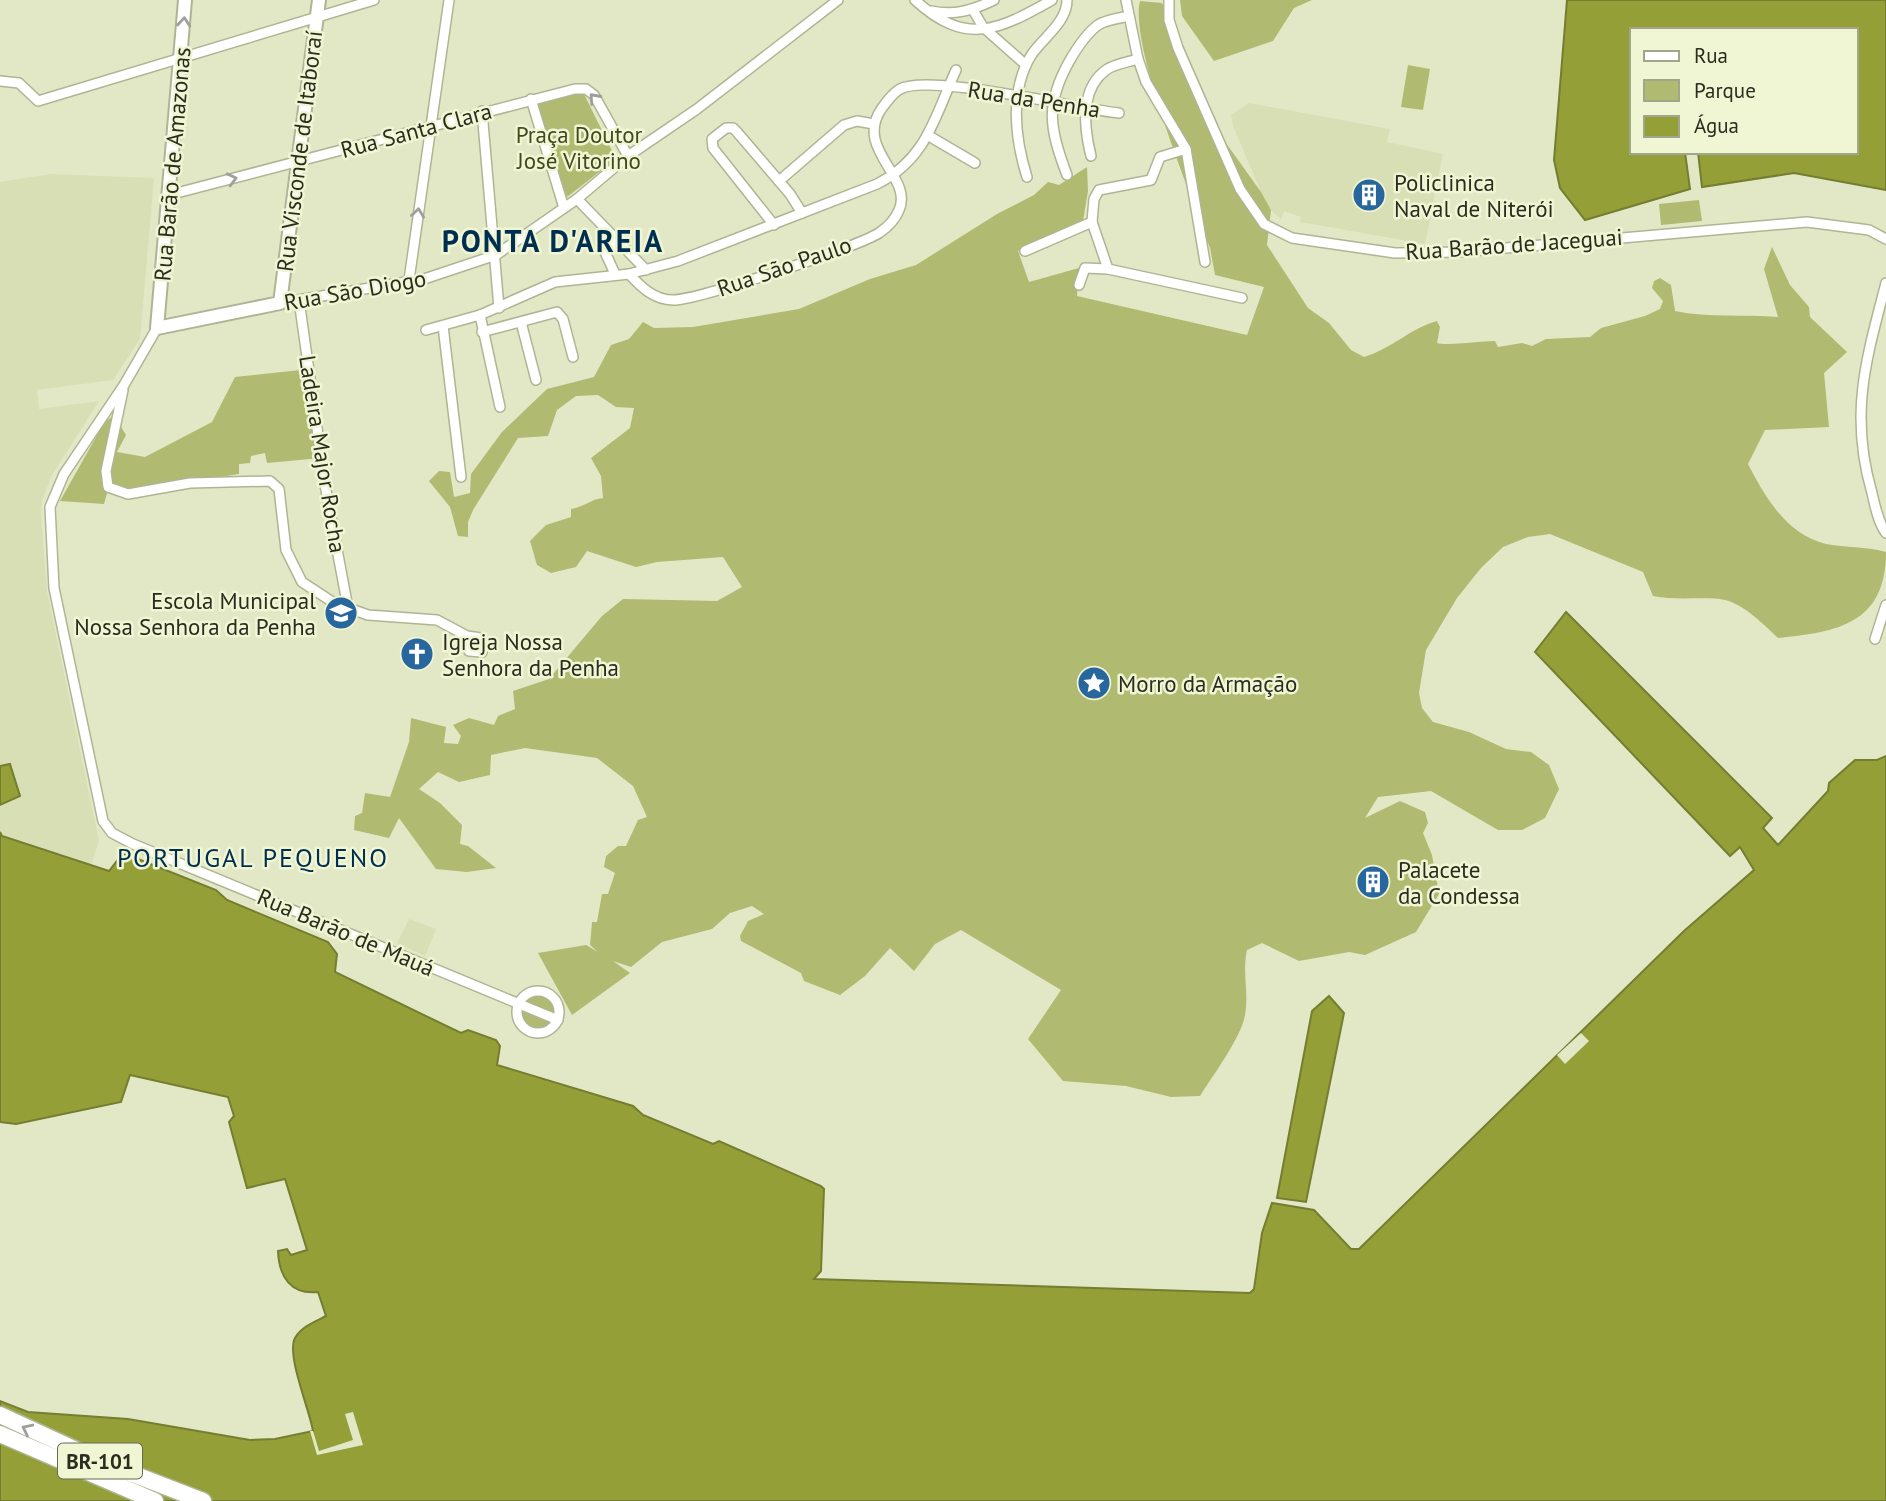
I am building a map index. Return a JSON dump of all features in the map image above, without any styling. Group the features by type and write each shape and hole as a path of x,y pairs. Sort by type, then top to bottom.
{"highway":[{"name":"BR-101","path":"0,1415 102,1462 203,1501"},
{"name":"BR-101","path":"0,1434 155,1501"}],"street":[{"name":"Rua Barão de Amazonas","path":"157,328 186,0"},
{"name":"Rua Visconde de Itaboraí","path":"280,303 319,0"},
{"path":"0,81 19,83 31,98 38,102 374,0"},
{"path":"409,281 449,0"},
{"name":"Rua São Diogo","path":"157,328 409,281 455,270 496,255 577,199 628,156 697,109 838,0"},
{"path":"915,0 950,23 987,30 1019,19 1052,0"},
{"path":"926,9 947,13 973,10 994,0"},
{"path":"1027,177 1017,144 1018,97 1026,65 1066,11 1068,0"},
{"path":"1126,0 1138,59 1146,82 1186,149 1205,262"},
{"name":"Rua Barão de Jaceguai","path":"1169,0 1169,20 1178,48 1240,188 1264,224 1292,238 1395,253 1460,253 1807,222 1869,230 1886,239"},
{"path":"973,10 987,30 1026,65"},
{"path":"1067,175 1057,149 1051,102 1077,49 1099,24 1129,16"},
{"path":"1091,156 1086,137 1086,109 1092,86 1107,69 1138,59"},
{"path":"426,330 499,308 555,282 646,270 774,225 893,176 929,136 956,70"},
{"name":"Rua da Penha","path":"874,124 887,101 900,89 928,83 1119,113"},
{"name":"Rua Santa Clara","path":"169,195 482,111 586,89 601,106 628,156"},
{"path":"531,99 564,208"},
{"path":"482,111 499,308"},
{"path":"779,181 844,125 858,121 874,124 878,148 893,176"},
{"path":"774,225 713,148 712,139 726,128 733,128 779,181 802,213"},
{"path":"929,136 975,163"},
{"path":"1108,269 1092,222 1094,199 1099,190 1151,180 1160,157 1186,149"},
{"name":"Rua São Paulo","path":"629,274 648,292 672,300 795,264 876,235 890,225 901,205 901,195 893,176"},
{"path":"577,199 646,270"},
{"path":"1025,251 1092,222"},
{"path":"615,274 605,252 617,242"},
{"path":"1079,285 1085,268 1108,269 1242,298"},
{"path":"1886,283 1863,370 1860,429 1861,456 1886,533"},
{"name":"Ladeira Major Rocha","path":"299,300 325,485 348,608"},
{"path":"482,332 552,312 560,314 573,357"},
{"path":"480,315 500,407"},
{"path":"521,322 536,380"},
{"path":"443,326 461,477"},
{"name":"Rua Barão de Mauá","path":"157,328 124,384 64,474 50,507 48,522 54,588 99,811 107,827 133,844 558,1020"},
{"path":"124,384 106,471 108,487 128,494 190,483 270,481 279,489 286,550 297,576 319,594 368,615 437,620 463,634"},
{"path":"1875,639 1886,605"},
{"path":"533,992 546,993 556,1001 558,1020 554,1027 541,1033 527,1030 518,1019 519,1005 533,992"}],"shaded area":[{"path":"1249,103 1390,129 1387,142 1443,154 1425,244 1300,222 1301,217 1284,211 1281,220 1271,210 1261,192 1233,126 1231,115"},
{"path":"51,174 154,178 140,339 113,380 37,390 39,409 99,401 52,475 42,501 41,516 47,591 99,841 91,865 1,836 0,832 0,805 19,796 10,764 0,766 0,182"},
{"path":"409,919 436,929 425,956 397,943"}],"green space":[{"path":"1180,0 1312,0 1294,8 1273,41 1214,61 1182,16"},
{"path":"1140,1 1162,3 1208,118 1271,210 1267,245 1308,308 1329,323 1351,350 1364,357 1418,328 1437,321 1440,327 1437,343 1442,344 1495,341 1498,347 1522,343 1532,346 1546,339 1590,337 1601,328 1660,309 1663,301 1652,288 1654,281 1660,278 1671,285 1675,311 1778,317 1764,269 1772,247 1790,285 1809,307 1810,317 1847,352 1824,373 1829,427 1765,430 1748,464 1779,513 1800,532 1826,544 1886,552 1884,576 1877,595 1867,609 1854,620 1838,627 1778,638 1760,621 1732,602 1710,598 1653,596 1643,572 1550,534 1528,537 1503,547 1481,568 1457,598 1426,650 1419,693 1422,708 1433,722 1469,732 1506,749 1531,752 1549,765 1559,789 1545,818 1522,830 1498,830 1431,791 1378,797 1365,818 1400,801 1425,812 1428,823 1423,833 1432,855 1439,894 1416,932 1365,955 1349,952 1299,961 1262,943 1247,950 1245,1015 1232,1045 1200,1096 1171,1097 1126,1086 1063,1081 1028,1039 1061,990 961,930 935,944 914,971 890,948 865,976 840,995 804,981 801,973 741,941 740,936 748,921 764,914 752,906 730,913 712,929 662,942 631,967 613,961 630,973 572,1015 538,953 586,945 598,952 590,945 592,922 597,922 602,894 608,894 615,873 604,867 606,856 618,846 626,846 638,820 647,817 633,786 597,758 525,748 491,755 490,775 459,782 438,772 419,789 440,803 462,825 460,844 468,846 496,868 467,872 436,869 399,818 389,838 354,830 355,816 362,813 365,793 390,797 409,742 411,718 446,727 444,743 458,744 461,736 453,725 469,718 494,725 498,716 515,709 513,691 549,679 602,616 623,599 717,601 742,587 723,557 657,562 636,567 587,551 576,567 551,573 537,565 530,541 546,525 571,517 571,509 603,498 601,476 591,458 630,428 634,408 616,407 598,395 576,396 557,410 548,436 518,438 473,510 468,522 468,537 458,536 450,507 429,481 439,471 450,472 454,497 470,493 471,474 502,432 547,389 594,377 611,345 629,339 643,322 654,328 693,327 799,309 870,279 916,265 997,214 1034,195 1048,182 1059,185 1087,167 1088,191 1083,221 1018,251 1029,282 1079,268 1077,296 1247,335 1264,287 1215,275 1210,248 1153,85 1139,22"},
{"path":"1408,65 1430,69 1423,110 1401,107"},
{"name":"Praça Doutor José Vitorino","path":"582,90 616,159 567,197 537,105"},
{"path":"1699,200 1702,221 1661,225 1659,204"},
{"path":"310,369 321,458 267,463 265,453 251,456 250,463 239,464 239,474 130,491 116,488 110,477 111,463 102,479 108,490 104,504 60,501 104,423 114,415 126,435 117,452 145,457 212,422 235,377"},
{"path":"541,994 553,1001 556,1018 522,1004 529,996"},
{"path":"520,1007 555,1021 541,1031 528,1028 520,1018"}],"water":[{"path":"1567,0 1886,0 1886,190 1794,173 1702,187 1698,154 1858,154 1858,28 1630,28 1630,154 1685,154 1690,189 1585,220 1560,188 1554,160"},
{"path":"1566,612 1772,818 1763,828 1778,845 1828,791 1829,783 1855,760 1877,760 1886,756 1886,1501 0,1501 0,1401 28,1412 128,1419 250,1440 275,1439 313,1431 296,1370 293,1346 301,1331 326,1316 318,1292 300,1291 284,1276 278,1251 287,1249 291,1255 307,1250 285,1179 247,1188 229,1122 234,1116 228,1097 130,1075 121,1102 16,1124 0,1122 0,832 2,836 109,871 123,853 216,890 227,900 328,942 337,954 335,972 461,1033 468,1030 496,1040 500,1046 497,1065 633,1106 643,1115 713,1144 719,1141 821,1186 824,1189 821,1271 814,1279 1250,1293 1254,1289 1262,1233 1272,1203 1314,1210 1351,1249 1359,1249 1684,931 1754,870 1740,847 1730,856 1535,652"},
{"path":"10,764 20,796 0,805 0,766"},
{"path":"1329,996 1344,1013 1306,1202 1277,1198 1312,1011"}],"pier":[{"path":"1581,1033 1589,1041 1565,1064 1557,1055"},
{"path":"353,1412 363,1445 317,1455 310,1431 313,1431 319,1451 353,1440 345,1414"}],"place":[{"name":"Policlinica Naval de Niterói","path":"1369,195"},
{"name":"Escola Municipal Nossa Senhora da Penha","path":"341,613"},
{"name":"Igreja Nossa Senhora da Penha","path":"417,654"},
{"name":"Morro da Armação","path":"1094,683"},
{"name":"Palacete da Condessa","path":"1373,882"}],"district":[{"name":"PONTA D'AREIA","path":"553,240"},
{"name":"PORTUGAL PEQUENO","path":"253,857"}]}
